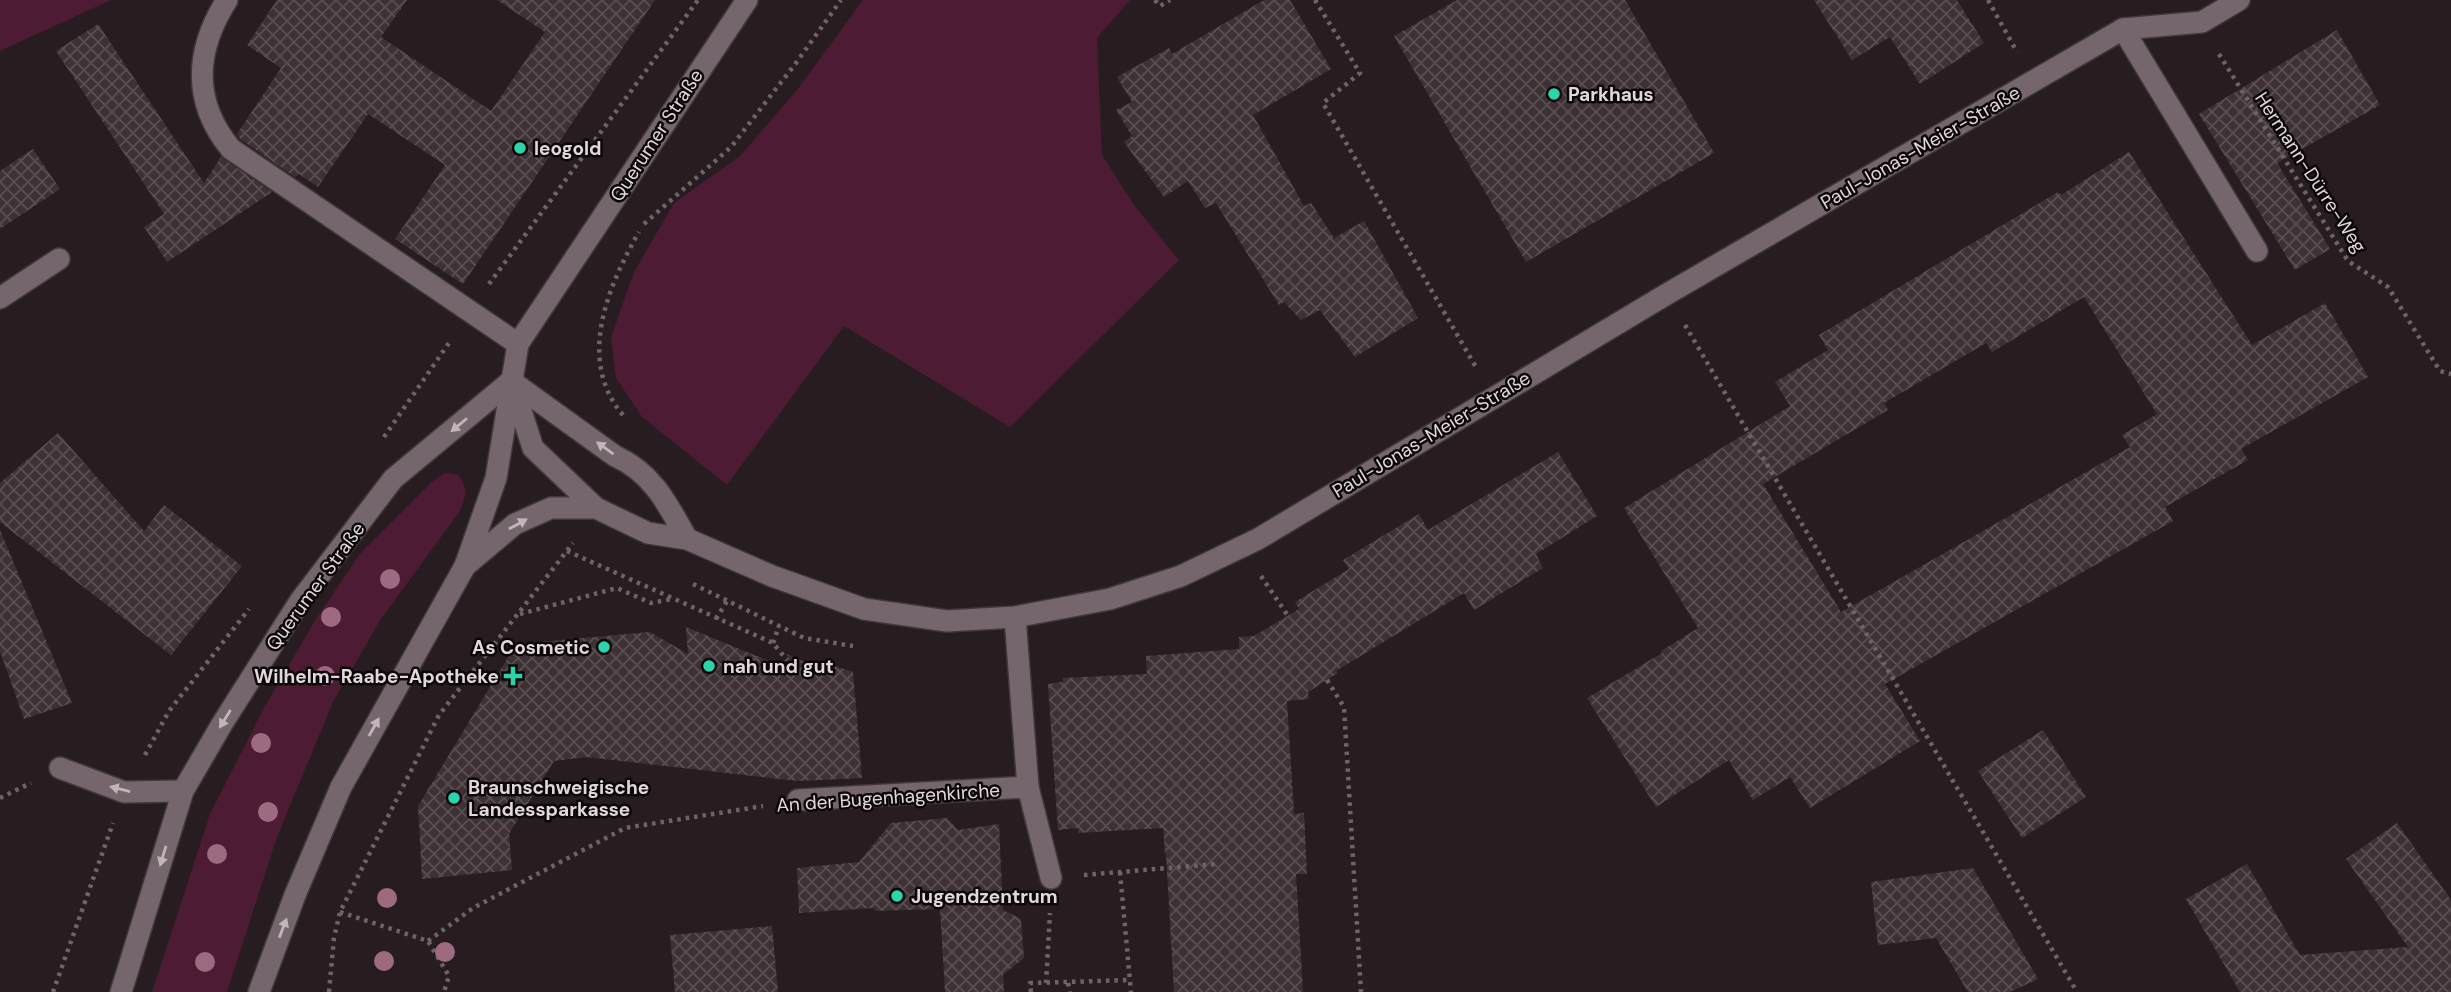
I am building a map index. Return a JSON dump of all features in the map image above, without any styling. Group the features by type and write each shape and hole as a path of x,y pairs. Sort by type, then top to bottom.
{"street":[{"path":"227,0 213,22 205,45 203,69 208,109 215,130 231,149 519,344"},
{"name":"Querumer Straße","path":"259,992 295,895 341,787 465,566 496,478 519,344 747,0"},
{"path":"2239,0 2202,22 2123,29 2257,251"},
{"name":"Paul-Jonas-Meier-Straße","path":"511,381 533,448 596,508 648,533 687,539 772,576 864,609 947,621 1015,617 1110,599 1181,576 1241,546 2123,29"},
{"path":"0,298 59,259"},
{"path":"511,381 615,456 626,461 659,489 687,539"},
{"name":"Querumer Straße","path":"121,992 183,791 300,601 393,480 511,381"},
{"name":"Paul-Jonas-Meier-Straße","path":"465,566 515,524 551,508 596,508"},
{"name":"An der Bugenhagenkirche","path":"798,800 1028,787 1015,617"},
{"path":"60,768 124,792 183,791"},
{"path":"1028,787 1051,878"}],"path":[{"path":"378,444 470,311 698,0"},
{"path":"626,461 643,437 618,409 608,392 598,357 598,339 618,269 645,223 731,147 841,0"},
{"path":"1155,0 1160,6 1170,0"},
{"path":"1315,0 1360,73 1323,103 1466,353 1496,396"},
{"path":"1988,0 2008,36"},
{"name":"Hermann-Dürre-Weg","path":"2213,44 2348,261 2388,287 2440,371 2451,374"},
{"path":"1667,294 2077,992"},
{"path":"329,992 334,938 340,912 439,715 567,551 596,508"},
{"path":"1241,546 1287,616"},
{"path":"567,551 773,643 788,660"},
{"path":"518,615 617,587 650,603 673,599"},
{"path":"716,619 727,601"},
{"path":"53,992 124,792 169,711 253,604"},
{"path":"773,643 779,626"},
{"path":"1327,680 1344,707 1361,992"},
{"name":"An der Bugenhagenkirche","path":"428,941 473,908 625,828 798,800"},
{"path":"1046,983 1051,878 1216,864"},
{"path":"1120,872 1131,992"},
{"path":"340,912 428,941 449,976 444,992"},
{"path":"1031,992 1030,983 1130,980"},
{"path":"1068,983 1069,992"}],"shaded area":[{"path":"0,0 111,0 0,51"},
{"path":"863,0 1130,0 1097,38 1102,155 1134,205 1179,260 1010,427 844,326 727,485 642,417 616,378 611,337 634,272 674,203 740,156 797,90"},
{"path":"445,473 458,475 464,484 465,496 460,511 381,619 333,702 277,837 227,992 152,992 210,814 265,706 314,622 359,555 433,481"}],"building":[{"path":"277,0 407,0 381,37 491,111 545,32 497,0 655,0 463,284 395,239 445,165 368,114 318,187 299,174 295,177 240,139 237,134 281,68 247,45"},
{"path":"1264,0 1290,0 1331,69 1253,115 1304,206 1311,203 1334,238 1364,221 1418,318 1355,357 1320,310 1301,320 1284,302 1279,305 1216,203 1205,208 1188,181 1164,197 1124,142 1132,136 1116,110 1132,102 1117,77 1169,48 1172,54"},
{"name":"Parkhaus","path":"1457,0 1625,0 1714,153 1526,262 1394,36"},
{"path":"1814,0 1957,0 1984,43 1920,84 1890,37 1852,60"},
{"path":"98,24 204,183 221,157 272,192 167,262 144,227 164,214 56,51"},
{"path":"2337,30 2380,105 2277,163 2330,249 2295,270 2199,114"},
{"path":"33,149 60,189 0,229 0,171"},
{"path":"2129,152 2252,345 2325,303 2368,377 2241,449 2248,460 2165,507 2173,521 1885,684 1920,741 1810,808 1790,777 1753,800 1729,760 1656,807 1587,698 1698,628 1624,508 1790,406 1775,382 1828,350 1819,335 2058,192 2061,195","holes":["2084,297 2157,414 2122,435 2130,447 1841,612 1763,484 1888,410 1884,403 1986,343 1992,352"]},
{"path":"58,433 144,531 164,505 242,566 171,655 0,522 0,483"},
{"path":"1558,452 1597,516 1536,554 1543,568 1474,610 1464,593 1336,671 1338,673 1308,692 1309,699 1287,701 1294,814 1304,813 1307,874 1296,874 1303,992 1174,992 1163,828 1078,833 1078,828 1058,830 1048,684 1063,682 1063,678 1147,674 1146,656 1239,649 1239,637 1254,636 1299,609 1295,602 1349,569 1343,560 1419,514 1428,530"},
{"path":"0,530 72,703 24,719 0,651"},
{"path":"686,627 788,669 787,654 814,666 829,664 853,672 862,778 798,781 586,757 554,761 509,834 512,870 422,879 418,806 516,644 650,632 688,654"},
{"path":"2043,730 2086,797 2022,838 1978,771"},
{"name":"Jugendzentrum","path":"947,818 958,830 999,824 1003,910 1021,919 1024,958 1003,975 1004,992 945,992 940,909 876,911 873,908 799,913 797,868 859,862 891,823"},
{"path":"2397,823 2451,900 2451,992 2240,992 2186,899 2247,864 2300,955 2408,947 2346,859"},
{"path":"1973,868 2038,979 2010,992 1968,992 1936,938 1878,945 1871,882"},
{"path":"772,926 778,992 675,992 670,935"}],"place":[{"name":"Parkhaus","path":"1554,94"},
{"name":"leogold","path":"520,148"},
{"name":"As Cosmetic","path":"604,647"},
{"name":"nah und gut","path":"709,666"},
{"name":"Wilhelm-Raabe-Apotheke","path":"513,676"},
{"name":"Braunschweigische Landessparkasse","path":"454,798"},
{"name":"Jugendzentrum","path":"897,896"}]}
